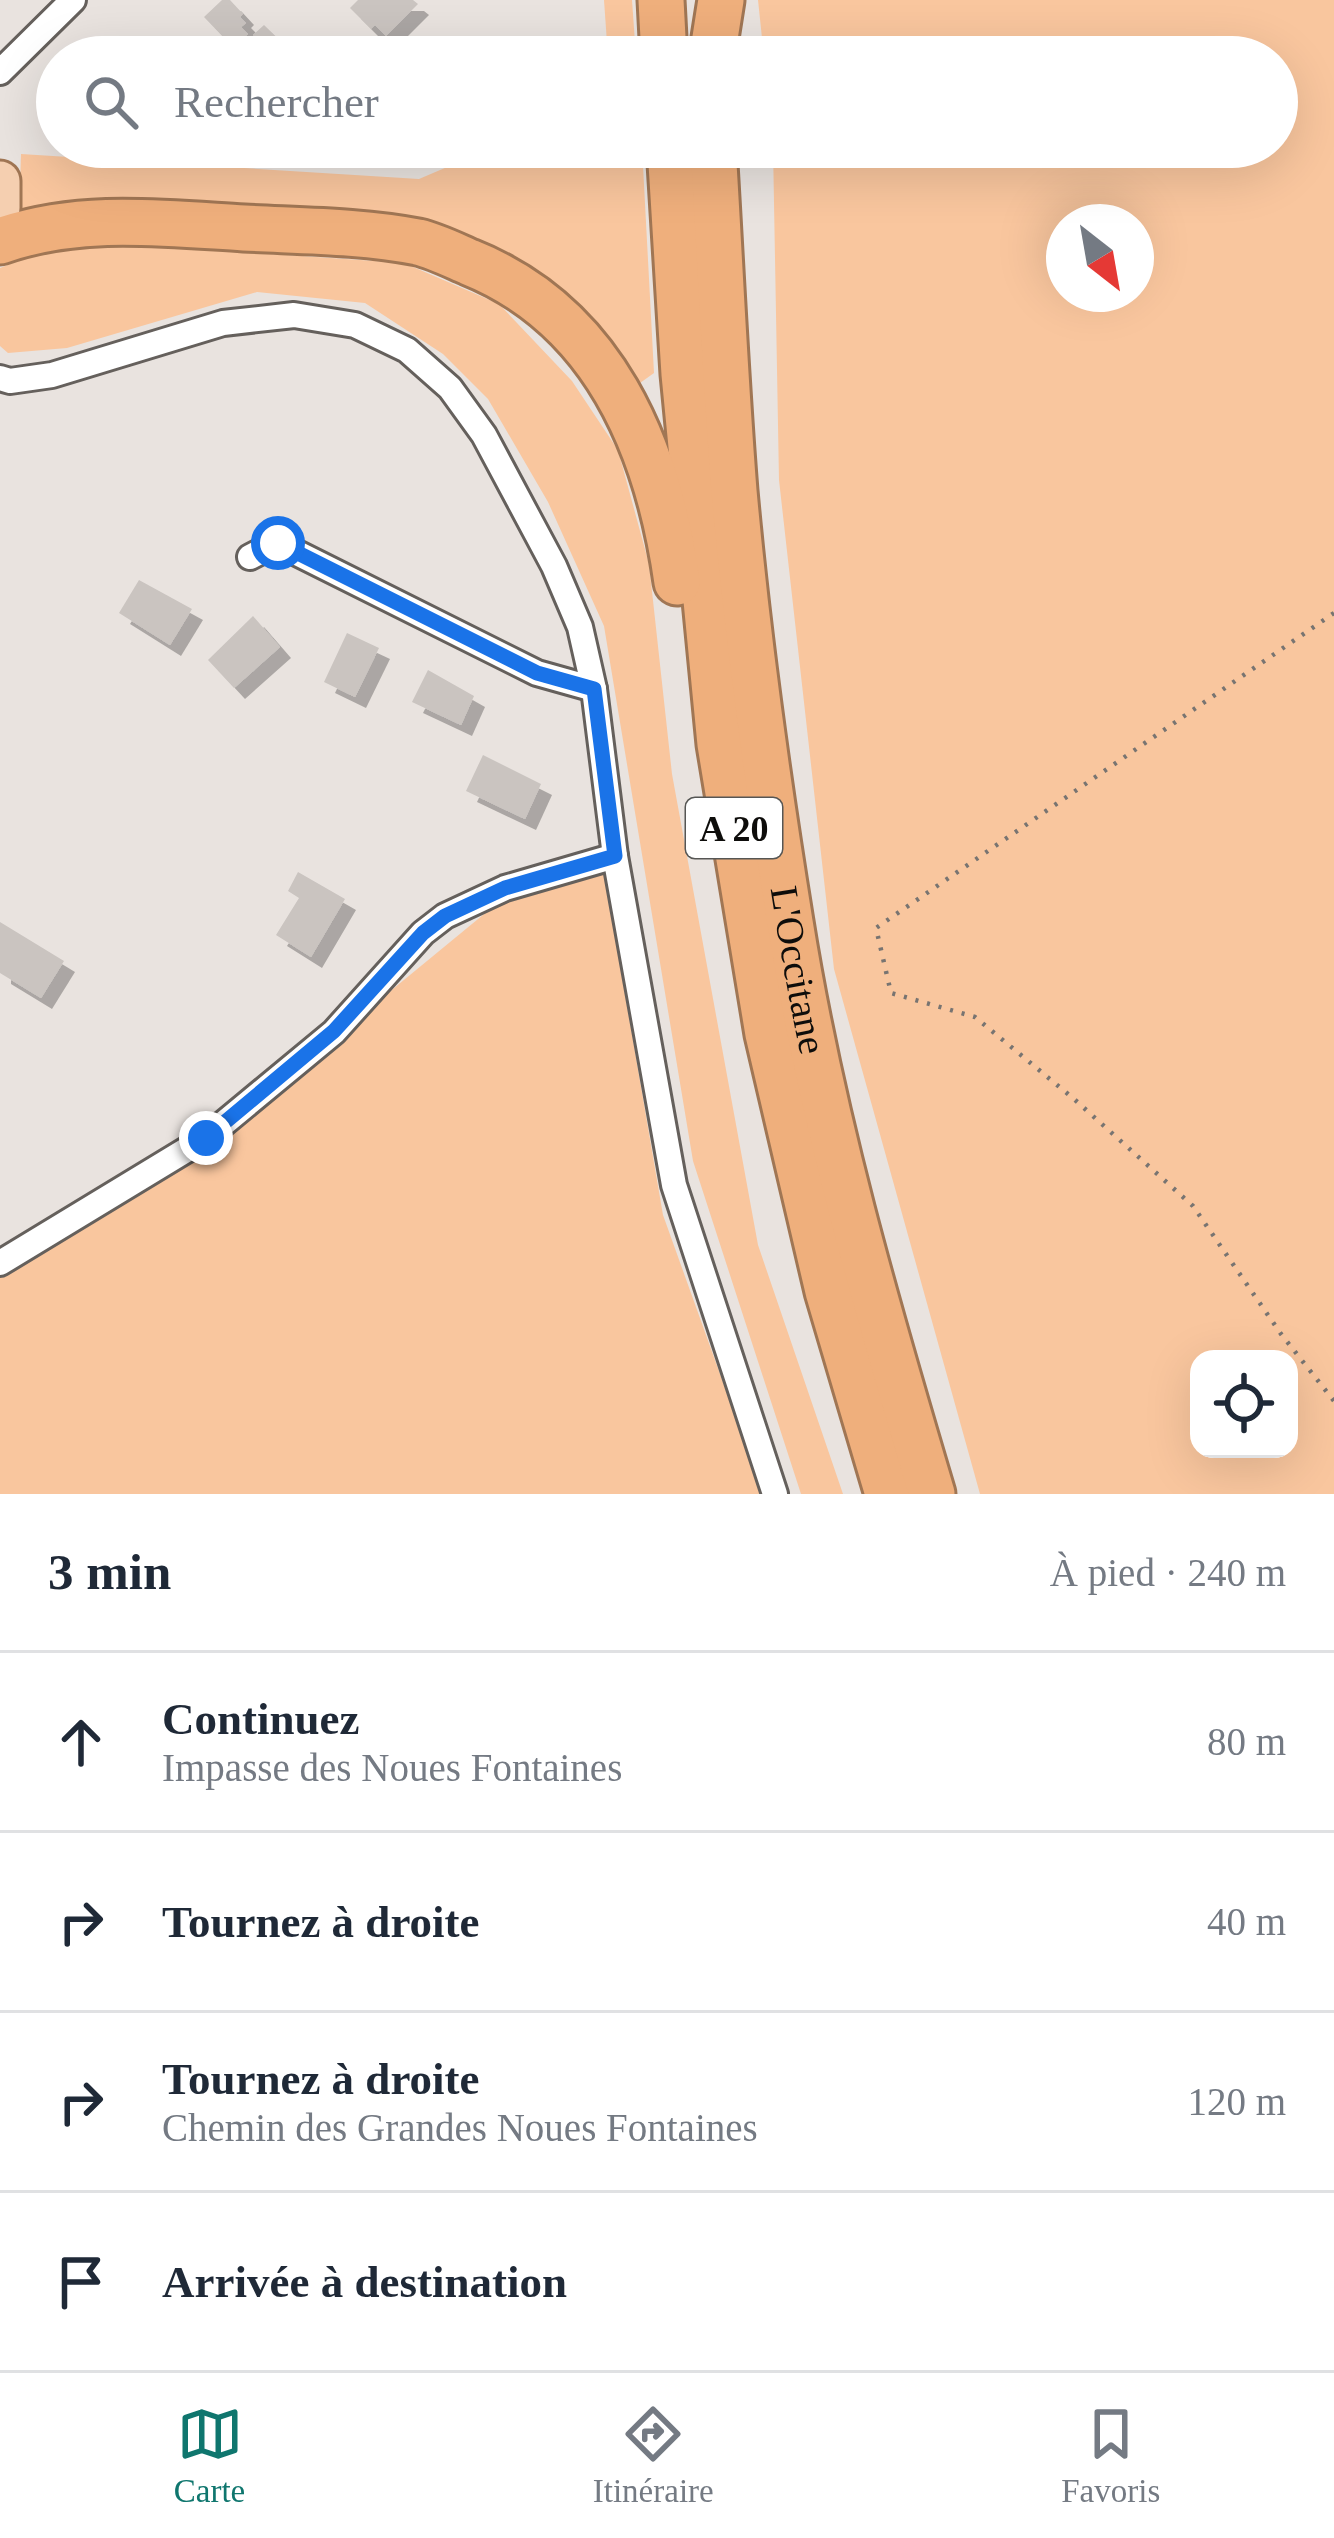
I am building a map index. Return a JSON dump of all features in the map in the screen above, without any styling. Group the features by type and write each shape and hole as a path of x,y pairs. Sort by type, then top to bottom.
{"highway":[{"path":"661,0 663,36"},
{"path":"704,0 708,36"},
{"path":"714,36 721,0"},
{"name":"L'Occitane","path":"671,168 684,374 720,744 767,1034 829,1291 888,1494"},
{"name":"L'Occitane","path":"714,168 734,491 790,927 832,1134 872,1294 932,1494"},
{"path":"0,241 40,227 121,221 328,232 420,242 504,276 571,328 621,394 653,467 672,550 691,687 720,744"}],"main road":[{"path":"0,181 0,208"}],"street":[{"path":"36,36 73,0"},
{"path":"0,72 36,36"},
{"path":"0,378 52,375 223,322 294,315 355,325 407,350 450,388 484,435 554,566 580,627 674,1185 775,1494"},
{"path":"250,556 278,543 537,673 594,689"},
{"path":"0,1263 206,1138 334,1031 423,933 445,916 505,888 615,856"}],"path":[{"path":"1334,613 876,928 891,993 975,1017 1176,1191 1334,1401"}],"shaded area":[{"path":"604,0 632,0 635,36 607,36"},
{"path":"758,0 1334,0 1334,1494 980,1494 834,969 779,480 773,168 1298,168 1298,36 762,36"},
{"path":"21,154 36,155 36,168 244,168 419,179 445,168 643,168 654,373 633,388 561,291 500,250 410,218 19,217"},
{"path":"126,244 404,263 499,304 572,381 618,450 649,564 672,774 758,1245 843,1494 801,1494 693,1161 604,626 548,502 488,399 443,354 365,303 257,292 67,348 8,353 0,346 0,268 40,252"},
{"path":"601,854 663,1215 763,1494 0,1494 0,1252 196,1151 489,910"}],"building":[{"path":"222,0 230,0 243,14 240,17 246,23 241,27 248,34 222,36 204,17"},
{"path":"358,0 413,0 418,4 386,36 375,25 371,29 350,8"},
{"path":"264,25 275,36 254,36"},
{"path":"139,580 192,609 170,645 119,613"},
{"path":"253,616 280,647 234,688 208,660"},
{"path":"347,633 379,648 355,697 324,682"},
{"path":"428,670 474,696 461,725 412,702"},
{"path":"483,755 541,784 525,819 466,791"},
{"path":"298,872 345,899 311,957 276,935 299,898 288,891"},
{"path":"0,922 64,961 41,998 0,973"}],"route":[{"path":"206,1138 334,1031 423,933 445,916 505,888 615,856 594,689 537,673 278,543"}]}
